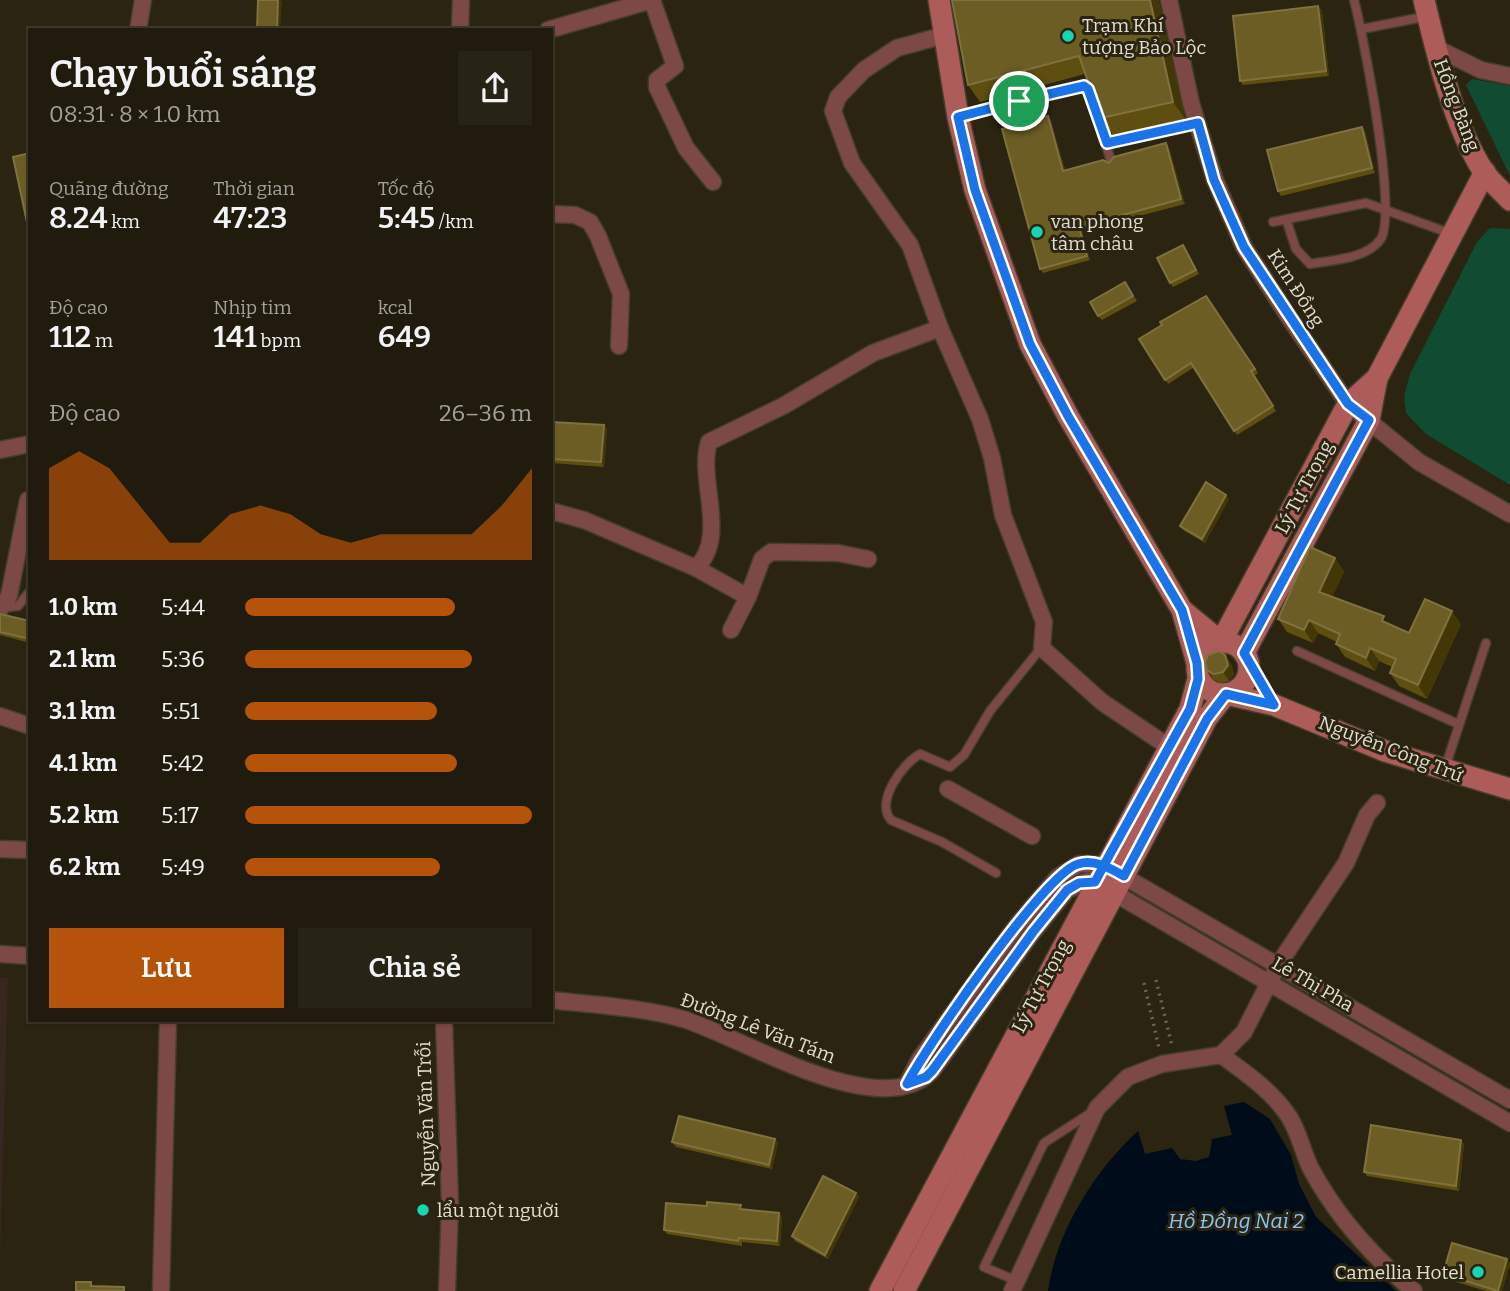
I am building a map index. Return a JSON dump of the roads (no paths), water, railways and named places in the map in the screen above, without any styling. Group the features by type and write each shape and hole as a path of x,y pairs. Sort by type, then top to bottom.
{"street":[{"path":"138,28 143,0"},
{"path":"460,28 461,0"},
{"path":"553,29 652,0 675,66 657,80 657,87 686,148 713,182"},
{"path":"939,0 958,117 975,190 1030,344 1068,416 1182,610 1198,671 1210,691 1226,694 1235,691 1247,678 1246,657"},
{"name":"Kim Đồng","path":"1169,0 1214,180 1244,247 1348,404 1419,462 1510,514"},
{"name":"Hồng Bàng","path":"1426,8 1436,48 1468,140 1485,172 1510,200"},
{"path":"945,35 897,48 864,70 838,97 833,111 852,163 910,245 940,328 980,419 992,458 1003,515 1044,622 1042,648 1102,702 1169,747"},
{"path":"1436,48 1481,70 1510,76"},
{"name":"Lý Tự Trọng","path":"1246,657 1369,420 1377,378 1485,172"},
{"path":"553,214 575,215 590,222 598,236 621,293 619,346"},
{"path":"696,568 707,553 710,533 707,464 709,442 783,406 873,353 940,328"},
{"name":"Lý Tự Trọng","path":"1221,642 1348,404 1377,378"},
{"path":"0,450 28,444"},
{"path":"1,608 9,596 28,500"},
{"path":"553,512 584,520 696,568 748,597"},
{"path":"731,630 748,597 762,559 771,552 838,553 868,559"},
{"path":"1182,610 1221,642 1237,646 1274,705"},
{"path":"1198,671 1205,648 1221,642"},
{"name":"Lý Tự Trọng","path":"880,1291 1190,709 1198,671"},
{"name":"Lý Tự Trọng","path":"904,1291 1207,719 1226,694"},
{"name":"Nguyễn Công Trứ","path":"1226,694 1274,705 1385,751 1510,789"},
{"path":"0,716 28,725"},
{"path":"948,789 1032,836"},
{"path":"1014,1286 1097,1108 1128,1077 1169,1063 1221,1055 1244,1032 1278,965 1346,863 1367,815 1377,803"},
{"path":"0,849 28,850"},
{"name":"Đường Lê Văn Tám","path":"553,1000 652,1011 686,1020 846,1085 883,1089 907,1084 919,1059 972,985 1058,877 1079,863 1100,874"},
{"name":"Lê Thị Pha","path":"1100,874 1270,983 1510,1123"},
{"path":"1119,885 1278,965 1510,1100"},
{"path":"0,954 28,956"},
{"path":"161,1291 168,1022"},
{"name":"Nguyễn Văn Trỗi","path":"444,1022 450,1204 447,1291"},
{"path":"1221,1055 1248,1075 1286,1111 1311,1169 1347,1223 1380,1262 1415,1291"}],"lane":[{"path":"1286,219 1296,249 1310,264 1360,254 1375,246 1383,237 1385,207 1374,96 1354,0"},
{"path":"1362,29 1426,8"},
{"path":"958,117 1084,86 1088,89 1111,161"},
{"path":"1107,143 1198,123"},
{"path":"1273,222 1366,203 1385,207 1452,234"},
{"path":"1,608 18,606 28,594"},
{"path":"1444,771 1486,643"},
{"path":"996,873 942,842 891,821 886,815 885,805 895,780 911,759 920,754 950,767 964,755 990,711 1042,648"},
{"path":"1297,651 1458,724"},
{"path":"1014,1286 984,1267 1044,1143 1097,1108"}],"water":[{"name":"Hồ Đồng Nai 2","path":"1244,1102 1270,1119 1291,1155 1299,1184 1316,1217 1396,1291 1048,1291 1059,1247 1080,1204 1107,1164 1138,1131 1145,1154 1172,1148 1180,1159 1196,1161 1209,1157 1212,1139 1232,1135 1224,1106"}],"place":[{"name":"Trạm Khí tượng Bảo Lộc","path":"1068,36"},
{"name":"van phong tâm châu","path":"1037,232"},
{"name":"lẩu một người","path":"423,1210"},
{"name":"Camellia Hotel","path":"1478,1272"}]}
